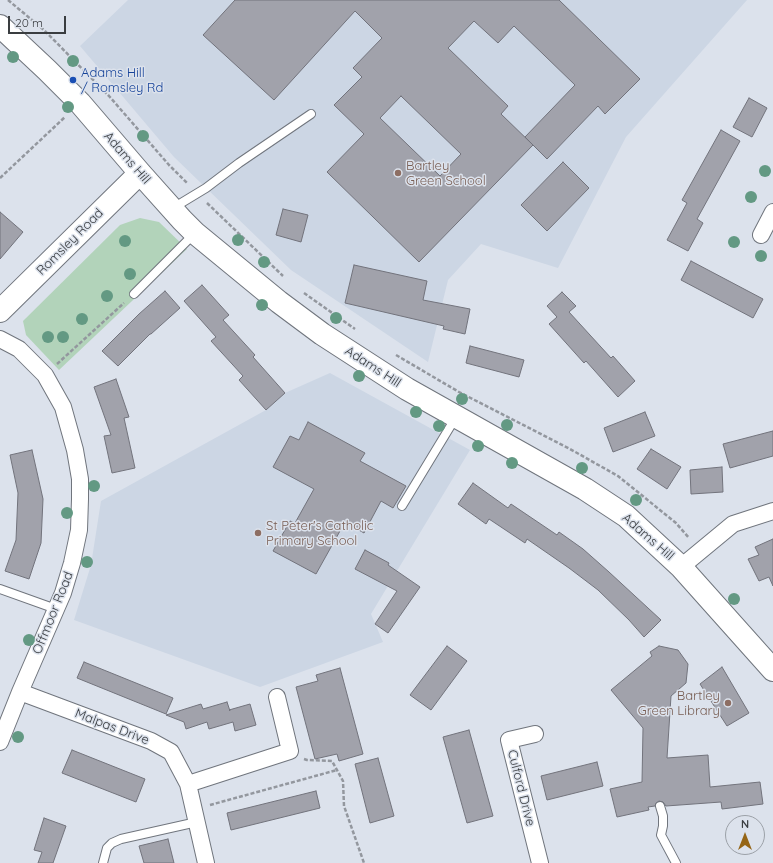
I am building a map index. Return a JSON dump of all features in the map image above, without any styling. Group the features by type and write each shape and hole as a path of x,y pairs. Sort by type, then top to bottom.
{"street":[{"name":"Adams Hill","path":"0,26 80,103 172,209 195,232 279,302 322,334 407,389 597,497 626,516 681,567 773,670"},
{"name":"Romsley Road","path":"0,311 140,173"},
{"path":"761,235 773,212"},
{"name":"Offmoor Road","path":"0,339 19,349 44,375 63,407 75,450 80,479 79,530 72,563 63,593 0,742"},
{"path":"681,567 733,524 773,511"},
{"name":"Malpas Drive","path":"20,692 151,741 170,752 188,784 206,863"},
{"path":"188,784 290,751 278,697"},
{"name":"Culford Drive","path":"535,734 509,740 540,863"}],"lane":[{"path":"172,209 311,114"},
{"path":"134,294 195,232"},
{"path":"402,506 456,416"},
{"path":"0,589 56,609"},
{"path":"660,806 663,816 661,835 676,863"},
{"path":"103,863 106,848 112,843 196,816"}],"path":[{"path":"8,0 44,30 109,96 168,165 283,277"},
{"path":"0,178 80,103"},
{"path":"301,291 359,331"},
{"path":"44,375 134,294"},
{"path":"392,353 459,392 570,448 618,476 676,523 700,551"},
{"path":"290,751 307,760 332,761 343,781 344,806 364,863"},
{"path":"196,816 337,770"}],"shaded area":[{"name":"Bartley Green School","path":"128,0 747,0 626,137 558,268 481,244 448,280 428,362 291,270 174,157 80,46"},
{"name":"St Peter's Catholic Primary School","path":"330,373 470,450 371,614 383,642 260,687 74,620 91,565 101,501 266,410 285,393"}],"green space":[{"path":"140,218 159,222 187,249 59,370 26,335 23,321 120,225"}],"building":[{"path":"235,0 559,0 640,79 605,114 598,106 547,159 533,145 419,262 327,172 364,134 334,105 362,77 353,68 382,38 355,11 274,100 203,35","holes":["474,21 498,43 514,26 575,85 525,137 533,145 501,114 508,106 448,48","401,96 461,154 440,176 380,118"]},
{"path":"749,98 767,108 752,137 733,127"},
{"path":"721,130 740,141 697,219 703,223 688,251 667,240 687,203 682,200"},
{"path":"563,162 589,188 547,231 521,205"},
{"path":"283,209 308,215 301,242 276,235"},
{"path":"0,212 23,232 0,259"},
{"path":"691,261 763,299 753,318 681,280"},
{"path":"354,265 427,281 423,300 470,309 465,334 443,329 444,326 345,303"},
{"path":"202,285 229,315 223,320 255,355 253,357 285,393 266,410 239,380 243,376 211,341 216,337 184,301"},
{"path":"165,291 180,308 150,334 118,366 102,351 139,314"},
{"path":"562,292 576,306 569,312 611,358 613,356 635,381 618,397 586,361 584,363 549,324 557,317 547,306"},
{"path":"470,346 524,360 519,377 466,363"},
{"path":"116,379 129,417 124,418 135,468 112,473 104,436 111,435 94,387"},
{"path":"645,412 655,436 613,452 604,428"},
{"path":"308,422 365,453 360,461 406,486 393,508 381,501 364,533 345,522 316,574 273,551 290,521 295,523 314,489 273,467 290,436 299,440"},
{"path":"773,431 773,456 730,468 723,444"},
{"path":"651,449 681,467 667,489 637,469"},
{"path":"32,450 43,499 41,543 29,579 5,571 16,540 18,493 10,455"},
{"path":"722,467 723,492 691,494 690,470"},
{"path":"473,483 508,508 511,504 557,535 559,532 583,549 661,620 644,637 598,590 569,568 527,539 525,543 489,519 486,524 458,504"},
{"path":"773,539 773,586 769,577 759,581 748,559 759,555 755,547"},
{"path":"365,550 389,563 388,565 420,587 388,633 375,624 397,591 355,569"},
{"path":"447,646 467,661 431,710 410,695"},
{"path":"659,646 678,650 688,664 686,683 671,696 667,758 708,755 710,787 760,782 763,804 722,809 721,802 666,806 663,802 659,801 655,806 648,807 649,810 617,817 610,789 642,782 643,728 611,690 652,656 650,652"},
{"path":"84,662 173,698 166,714 77,678"},
{"name":"Bartley Green Library","path":"722,667 749,713 727,726 700,684"},
{"path":"340,668 363,754 339,761 337,754 315,759 296,687 318,681 316,675"},
{"path":"227,702 230,710 250,704 256,725 235,731 233,722 209,729 207,722 186,729 184,722 166,715 201,704 203,709"},
{"path":"469,730 493,816 467,823 443,737"},
{"path":"72,750 145,779 136,802 62,773"},
{"path":"378,758 394,816 370,823 355,764"},
{"path":"597,762 603,786 547,800 541,776"},
{"path":"316,791 320,808 231,830 227,813"},
{"path":"44,818 66,826 53,863 38,863 42,852 34,850"},
{"path":"168,839 174,863 144,863 139,846"}],"place":[{"name":"Adams Hill / Romsley Rd","path":"73,80"},
{"name":"Bartley Green School","path":"398,173"},
{"name":"St Peter's Catholic Primary School","path":"258,533"},
{"name":"Bartley Green Library","path":"728,703"}]}
